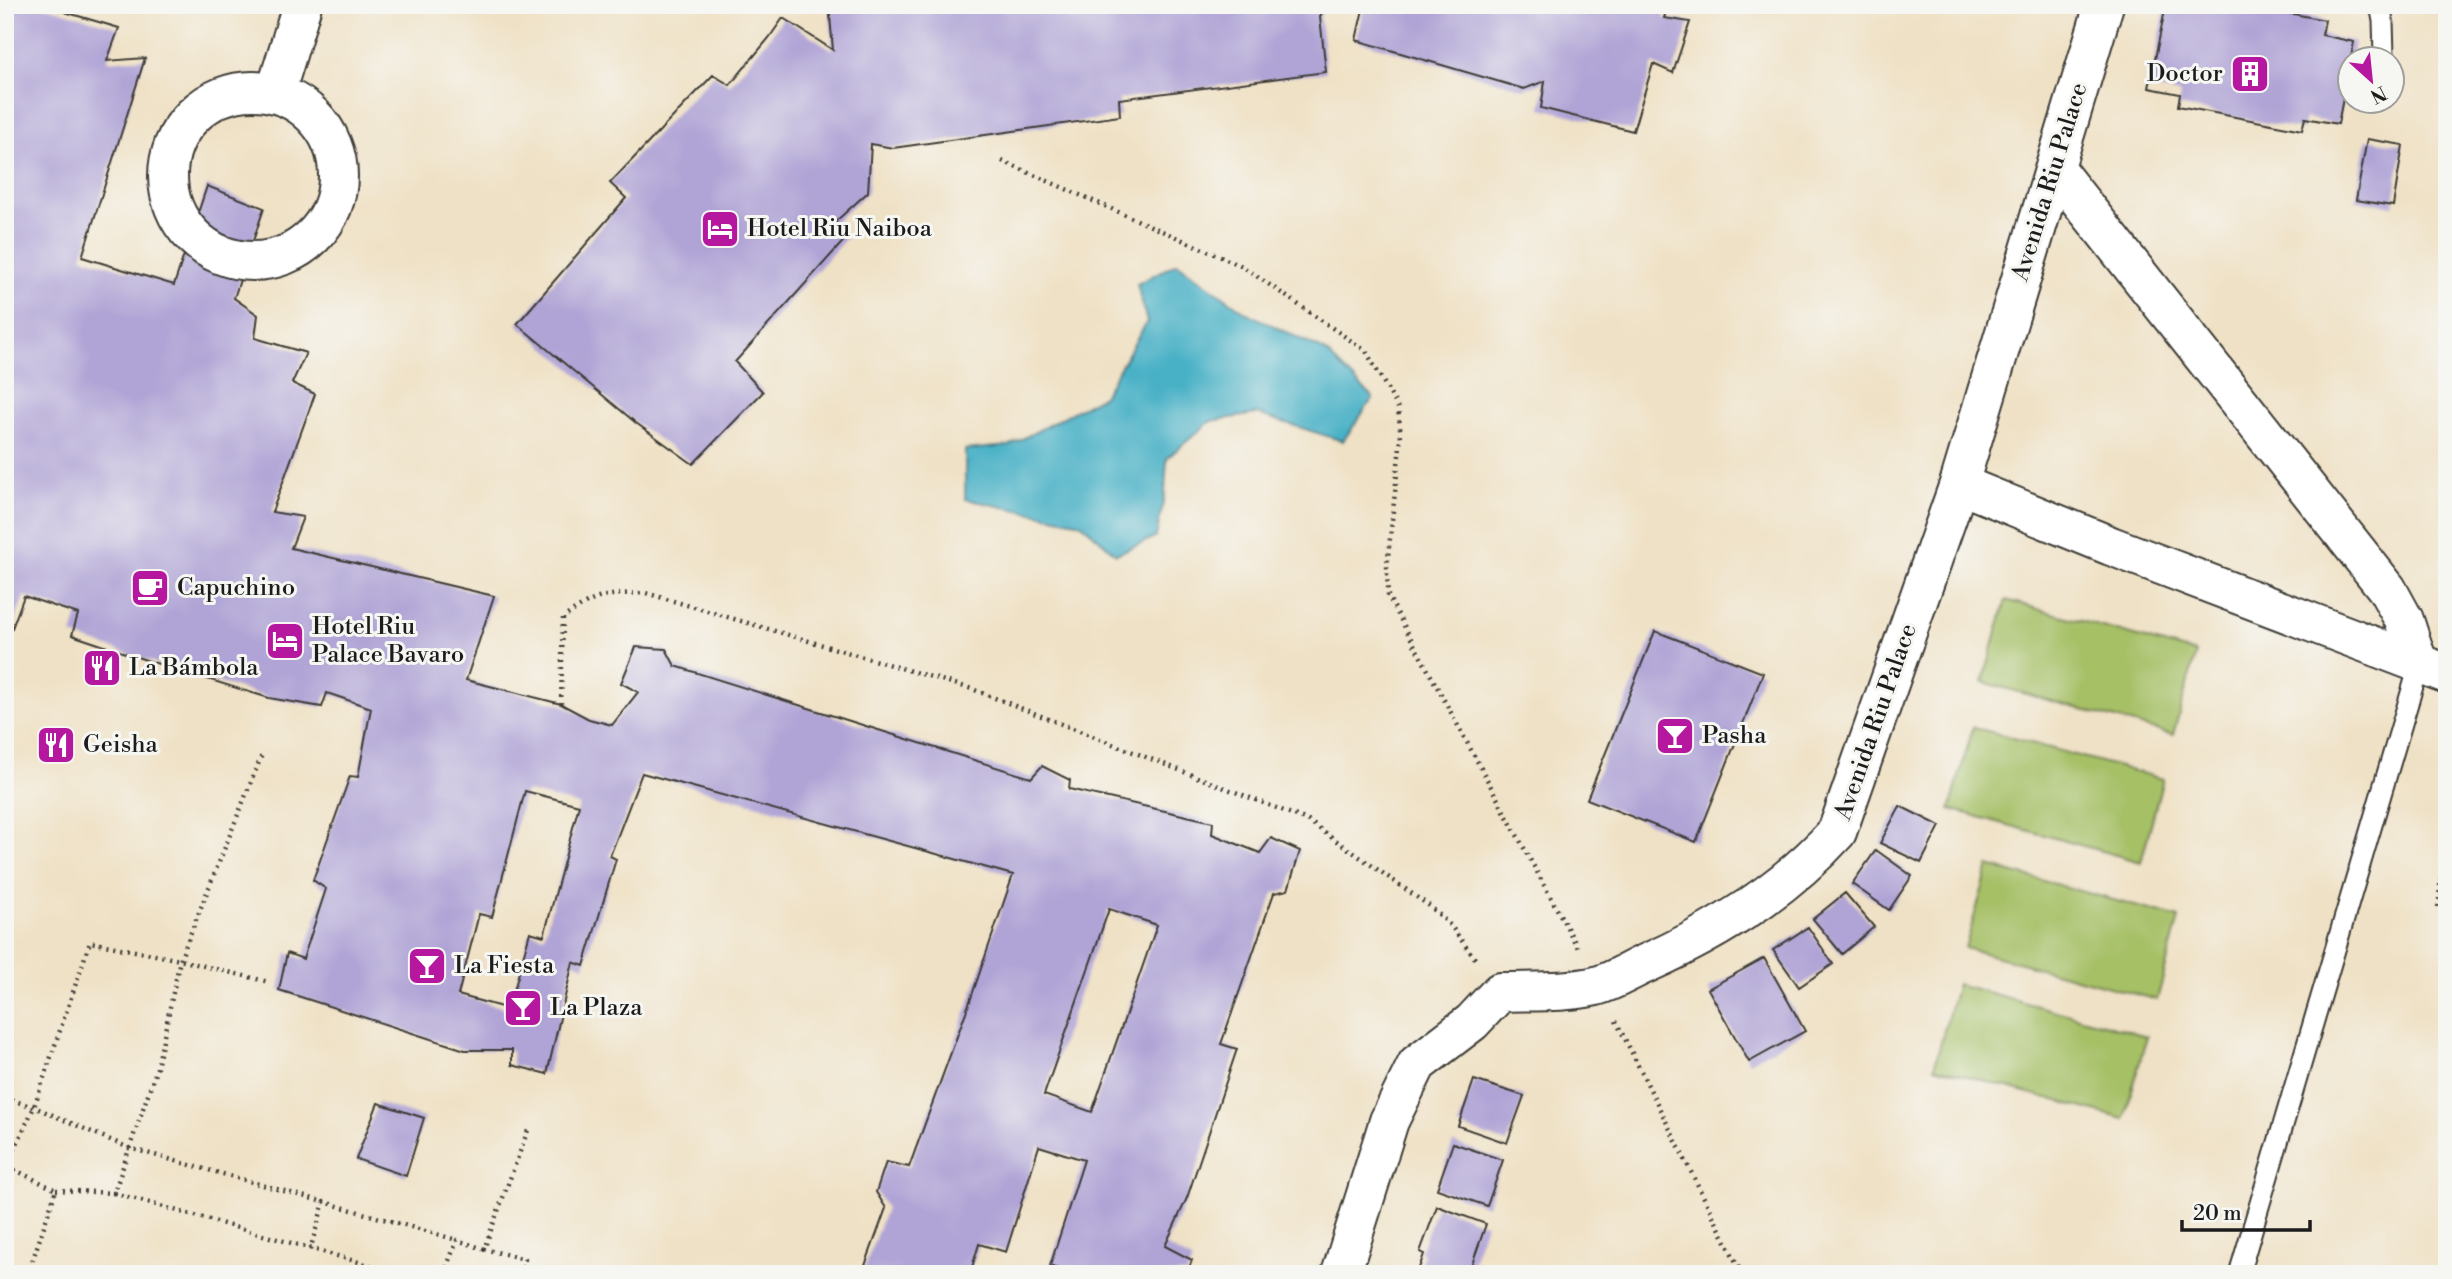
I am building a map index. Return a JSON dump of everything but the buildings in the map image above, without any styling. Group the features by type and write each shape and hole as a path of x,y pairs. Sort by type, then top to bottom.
{"street":[{"path":"275,94 302,5"},
{"name":"Avenida Riu Palace","path":"1500,992 1565,991 1598,985 1680,948 1743,913 1812,859 1837,832 1959,484 2104,5"},
{"path":"247,92 275,94 301,105 321,124 335,148 339,176 334,203 322,227 302,247 276,258 248,262 221,256 197,242 179,220 170,193 168,164 177,137 195,114 219,98 247,92"},
{"path":"2054,169 2387,589 2433,670"},
{"path":"1959,484 2111,546 2433,670"},
{"path":"1341,1274 1388,1122 1418,1064 1472,1022 1500,992"}],"lane":[{"path":"2380,5 2384,46"},
{"path":"2239,1274 2433,670"}],"path":[{"path":"1002,162 1242,266 1366,351 1398,408 1401,438 1387,566 1388,596 1598,985 1742,1274"},
{"path":"561,705 563,618 588,600 614,594 646,593 972,689 1307,820 1431,907 1451,926 1500,992"},
{"path":"114,1194 158,1068 180,960 263,752"},
{"path":"2447,850 2441,866 2438,908 2447,921"},
{"path":"269,982 90,942 34,1107 7,1166 56,1190 114,1194 401,1274"},
{"path":"5,1098 34,1107 129,1148 525,1259 521,1274"},
{"path":"484,1249 528,1130"},
{"path":"28,1274 56,1190"},
{"path":"310,1250 324,1202"},
{"path":"444,1274 457,1240"}],"green space":[{"path":"2006,600 2196,653 2173,735 1983,682"},
{"path":"1973,727 2163,779 2141,862 1950,809"},
{"path":"1989,866 2179,918 2157,1000 1965,948"},
{"path":"1957,984 2147,1036 2124,1119 1934,1067"}],"water":[{"path":"1177,263 1247,313 1325,351 1373,398 1343,441 1257,414 1211,421 1167,458 1165,493 1156,537 1116,554 1081,523 965,499 965,450 1009,446 1103,396 1147,322 1137,284"}],"place":[{"name":"Doctor","path":"2250,74"},
{"name":"Hotel Riu Naiboa","path":"720,229"},
{"name":"Capuchino","path":"150,588"},
{"name":"Hotel Riu Palace Bavaro","path":"285,641"},
{"name":"La Bámbola","path":"102,668"},
{"name":"Pasha","path":"1675,736"},
{"name":"Geisha","path":"56,745"},
{"name":"La Fiesta","path":"427,966"},
{"name":"La Plaza","path":"523,1008"}]}
